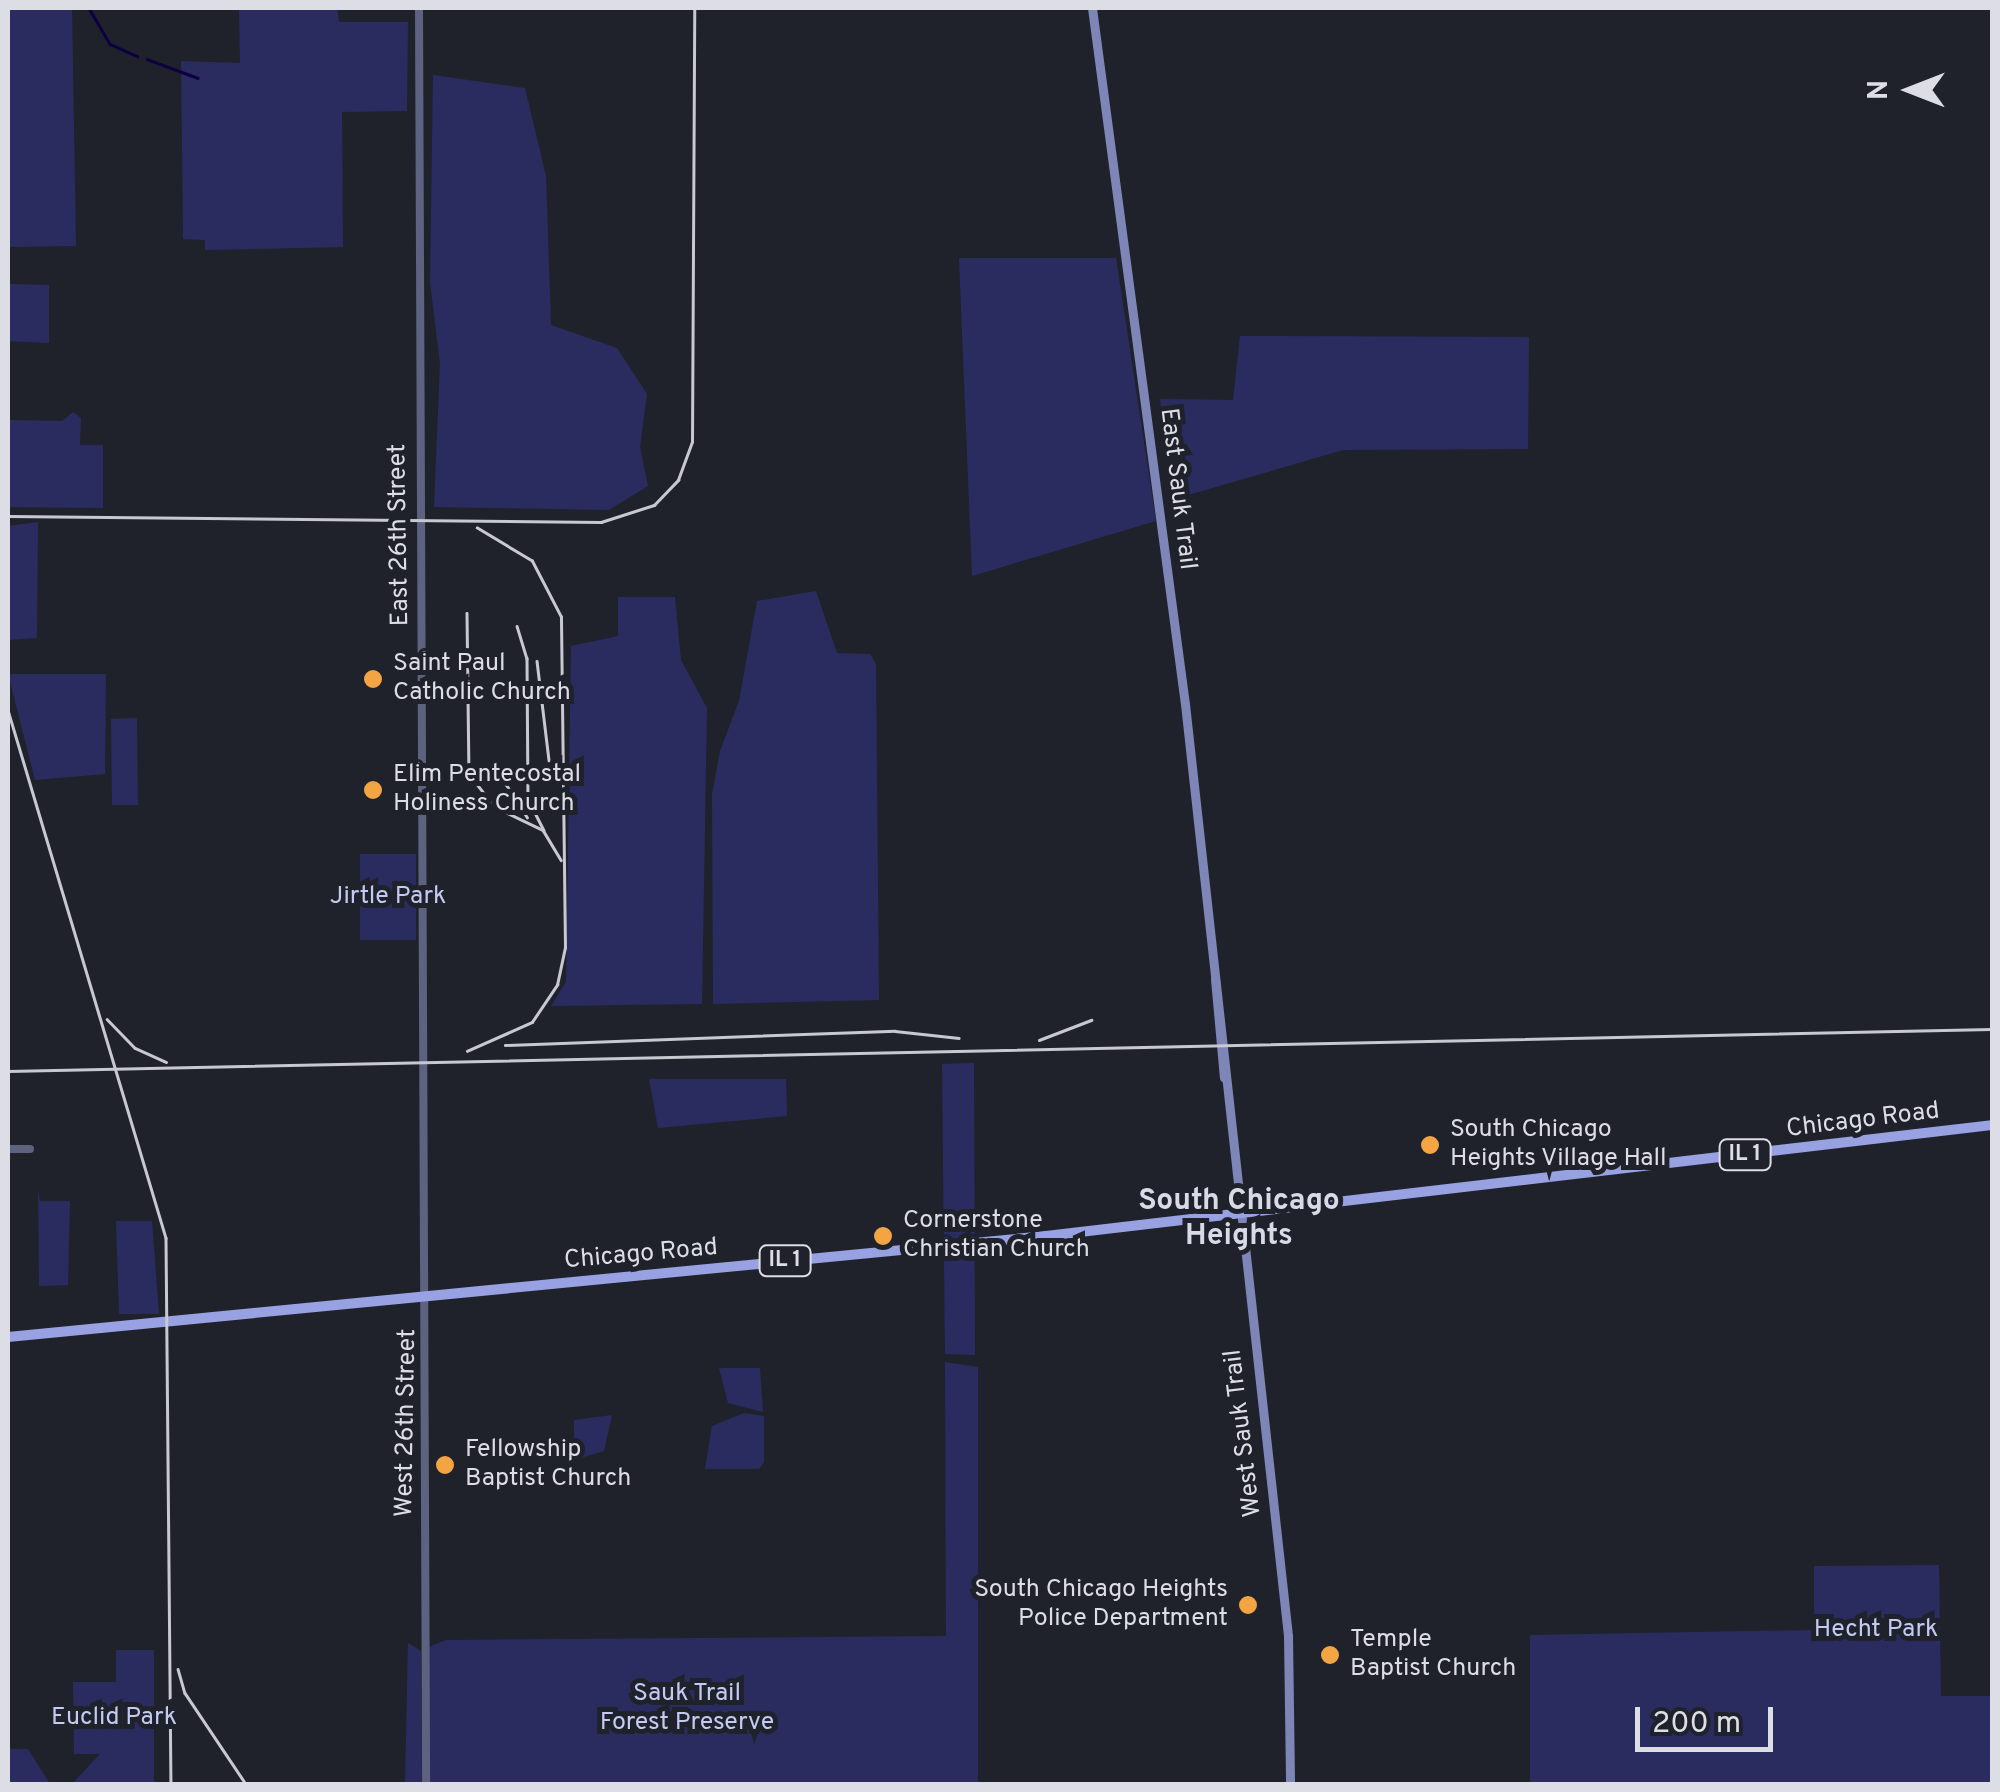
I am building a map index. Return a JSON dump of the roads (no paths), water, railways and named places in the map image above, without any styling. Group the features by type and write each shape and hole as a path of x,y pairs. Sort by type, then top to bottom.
{"main road":[{"name":"East Sauk Trail","path":"1092,8 1221,1047"},
{"name":"West Sauk Trail","path":"1221,1047 1288,1636 1290,1784"},
{"name":"Chicago Road","path":"8,1337 1238,1213 1992,1125"}],"street":[{"name":"East 26th Street","path":"419,8 423,1063"},
{"name":"West 26th Street","path":"423,1063 428,1296 426,1784"},
{"path":"8,1149 30,1149"}],"waterway":[{"path":"89,8 110,44 137,56"},
{"path":"147,59 198,78"}],"railway":[{"path":"8,516 601,522 654,505 678,480 692,442 694,8"},
{"path":"467,1051 532,1022 557,985 565,948 561,617 532,561 477,528"},
{"path":"467,613 469,774 495,807 543,830 561,860"},
{"path":"517,626 527,658 528,799 544,830"},
{"path":"537,661 549,760"},
{"path":"8,710 166,1238 171,1784"},
{"path":"504,781 527,817"},
{"path":"107,1019 135,1048 166,1062"},
{"path":"1039,1040 1091,1020"},
{"path":"8,1071 1992,1029"},
{"path":"505,1045 895,1031 959,1038"},
{"path":"178,1669 185,1693 246,1784"}],"place":[{"name":"Saint Paul Catholic Church","path":"373,679"},
{"name":"Elim Pentecostal Holiness Church","path":"373,790"},
{"name":"South Chicago Heights Village Hall","path":"1430,1145"},
{"name":"Cornerstone Christian Church","path":"883,1236"},
{"name":"Fellowship Baptist Church","path":"445,1465"},
{"name":"South Chicago Heights Police Department","path":"1248,1605"},
{"name":"Temple Baptist Church","path":"1330,1655"}],"district":[{"name":"South Chicago Heights","path":"1239,1219"}],"park label":[{"name":"Jirtle Park","path":"388,897"},
{"name":"Hecht Park","path":"1876,1630"},
{"name":"Sauk Trail Forest Preserve","path":"687,1710"},
{"name":"Euclid Park","path":"114,1718"}]}
